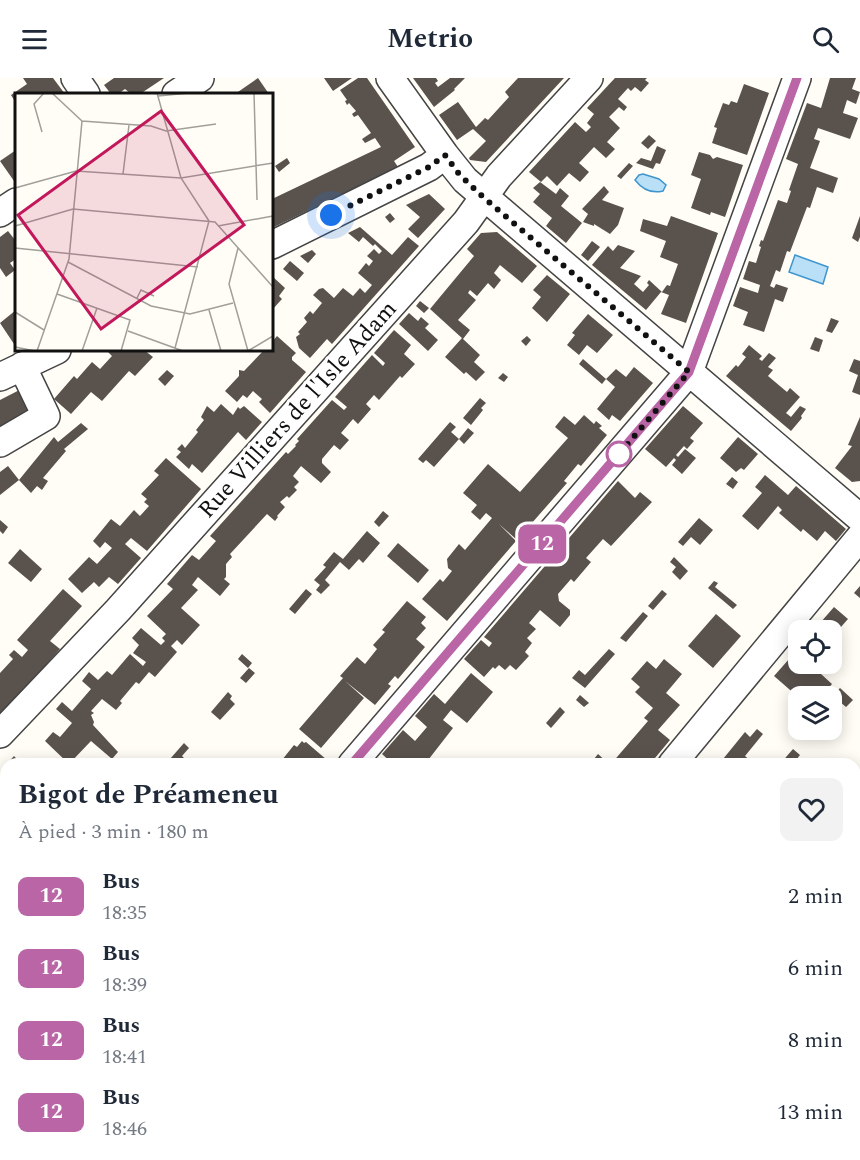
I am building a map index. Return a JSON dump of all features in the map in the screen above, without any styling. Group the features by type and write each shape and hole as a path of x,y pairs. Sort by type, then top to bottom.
{"street":[{"path":"75,78 85,93"},
{"path":"178,93 200,78"},
{"path":"390,78 459,174 483,197 860,518"},
{"name":"Rue Villiers de l'Isle Adam","path":"0,734 118,610 212,502 466,222 499,176 589,78"},
{"path":"357,758 689,372 797,78"},
{"path":"273,244 429,167 445,155"},
{"path":"0,213 15,203"},
{"path":"0,443 46,416 11,372 55,351"},
{"path":"687,758 860,537"}],"water":[{"path":"643,174 659,179 666,185 663,191 651,191 641,186 635,180"},
{"path":"795,255 828,267 823,284 789,272"}],"building":[{"path":"23,78 53,78 64,93 15,93 15,101 11,95 27,84"},
{"path":"114,78 164,78 142,93 130,93 125,89 119,93 110,93 104,85"},
{"path":"258,78 268,93 236,93"},
{"path":"324,78 352,78 333,91"},
{"path":"358,78 367,78 415,147 394,161 398,167 273,228 273,199 381,147 375,138 365,143 362,139 371,133 358,115 354,117 352,114 356,111 349,103 347,105 345,101 347,100 340,90"},
{"path":"413,78 436,78 438,81 435,83 438,87 450,78 465,78 455,90 434,107"},
{"path":"518,78 564,78 486,162 470,160 469,158 486,141 473,129 457,140 439,115 458,102 476,127 485,118 488,120 509,97 505,92"},
{"path":"615,78 647,78 645,80 649,83 641,92 635,87 631,91 628,88 618,99 627,107 624,111 619,107 609,117 620,128 607,142 615,149 606,158 594,147 579,163 589,172 580,182 569,173 557,186 547,176 541,182 529,172 575,122 586,132 591,127 587,123 594,114 587,108"},
{"path":"830,78 856,78 852,89 860,92 856,104 847,100 843,113 858,118 850,139 818,128 814,139 820,141 810,168 838,178 833,193 817,187 790,252 787,251 780,272 776,270 770,286 774,288 776,284 788,288 783,302 775,299 764,332 743,325 748,312 733,306 740,287 758,293 760,285 743,279 749,261 756,263 761,240 763,241 778,200 787,203 798,164 786,159 807,103 821,108"},
{"path":"744,84 769,93 747,155 712,143 717,128 714,127 723,103 729,105 731,101 737,103"},
{"path":"649,135 656,141 648,149 641,143"},
{"path":"657,146 666,150 660,164 656,163 653,169 636,163 641,158 651,161"},
{"path":"15,151 15,180 14,181 0,161"},
{"path":"699,152 710,155 713,159 717,157 743,165 725,217 711,212 710,215 691,208 701,179 691,175"},
{"path":"287,158 290,163 279,172 275,166"},
{"path":"629,163 633,166 621,179 617,176"},
{"path":"540,182 556,194 560,188 569,196 561,206 582,223 566,243 546,226 552,218 533,202 540,194 533,188"},
{"path":"604,186 609,192 602,200 624,208 618,225 610,234 594,224 594,226 583,222 588,214 582,209"},
{"path":"429,194 445,209 418,238 408,229 420,217 406,205"},
{"path":"390,213 395,219 390,223 385,217"},
{"path":"671,216 718,233 686,323 661,314 669,295 661,292 646,310 592,265 608,246 613,251 618,245 635,251 620,268 641,276 634,284 643,292 649,285 647,283 649,280 662,292 667,285 670,286 678,264 660,257 666,241 640,231 643,219 667,226"},
{"path":"860,216 860,237 858,242 852,238"},
{"path":"360,227 392,255 408,237 419,246 332,344 327,339 310,358 299,348 296,337 307,322 304,318 310,311 313,314 322,303 313,295 323,288 334,298 343,288 353,296 360,288 365,293 372,285 358,273 366,263 369,266 373,261 367,256 374,249 379,254 382,251 363,237 359,242 348,233"},
{"path":"8,231 15,240 15,260 10,263 15,270 6,277 0,268 0,237"},
{"path":"497,232 537,266 522,283 500,265 494,273 501,280 494,289 488,283 477,296 470,290 468,293 476,300 458,320 470,330 463,339 430,309 474,256 467,249 481,233"},
{"path":"592,241 600,247 588,261 581,255"},
{"path":"312,250 316,254 308,263 300,256"},
{"path":"290,261 304,273 297,281 283,269"},
{"path":"547,275 570,294 547,322 532,308 541,297 533,290"},
{"path":"273,277 285,288 279,296 282,299 273,309"},
{"path":"420,301 429,308 424,313 416,306"},
{"path":"15,311 15,346 0,323"},
{"path":"409,313 418,321 421,317 429,324 425,328 438,340 428,351 399,324"},
{"path":"588,314 613,335 597,353 587,345 579,355 567,345 575,335 572,333"},
{"path":"831,318 839,321 832,333 826,331"},
{"path":"394,330 411,345 404,354 415,364 402,378 400,376 379,400 374,395 366,404 371,409 358,424 353,419 341,433 349,440 340,450 334,445 322,459 322,463 331,472 321,483 301,466 293,476 299,482 294,487 297,490 289,498 287,496 280,502 285,507 275,521 267,514 230,554 232,557 226,564 224,579 230,584 220,596 198,577 192,585 198,590 181,608 200,625 182,645 177,640 171,646 177,652 155,677 149,672 139,684 136,682 120,701 122,703 116,710 102,699 91,711 94,713 91,715 93,725 118,752 113,758 91,741 75,758 63,758 45,741 53,732 60,737 72,723 56,709 62,702 72,711 91,689 82,681 89,672 98,680 107,671 112,675 130,654 143,666 146,662 133,653 139,645 132,638 141,628 161,645 165,641 162,638 166,634 147,616 173,589 167,584 192,555 199,560 216,541 210,536 286,452 288,454 296,446 299,441 297,439 332,400 344,410 347,407 335,397 372,355 383,366 385,363 374,353"},
{"path":"277,336 296,353 292,360 306,372 270,413 259,402 262,399 253,391 247,398 243,395 237,402 225,391 239,376 239,370 244,371 263,351 273,351 273,341"},
{"path":"527,336 531,340 526,346 521,341"},
{"path":"815,337 823,340 819,352 810,349"},
{"path":"462,338 480,355 474,362 485,372 476,381 466,372 464,374 445,357"},
{"path":"749,345 762,356 759,359 762,361 769,353 776,358 768,367 773,370 768,376 787,392 790,388 800,397 786,413 791,417 800,406 806,409 791,431 726,376 746,357 742,354"},
{"path":"107,351 145,351 153,357 135,376 129,371 102,401 91,392 71,414 54,399 74,376 77,379 92,362 100,369 112,356"},
{"path":"583,359 606,379 602,384 579,364"},
{"path":"854,359 860,361 860,395 852,392 858,375 849,371"},
{"path":"634,367 653,383 620,421 612,415 609,420 597,409 615,387 606,379 616,369 626,377"},
{"path":"167,370 174,376 165,386 158,379"},
{"path":"503,373 508,377 504,382 498,378"},
{"path":"35,382 47,405 0,429 0,400"},
{"path":"480,398 486,403 471,425 463,418"},
{"path":"221,404 233,415 238,407 240,409 244,406 262,422 246,440 238,432 202,473 192,464 189,469 176,457 181,452 177,449 182,444 185,448 198,432 196,430 204,420 201,417 207,406 214,412"},
{"path":"683,406 703,423 690,438 694,441 687,449 684,446 676,455 678,457 685,449 696,458 682,474 672,465 676,460 674,458 666,467 645,449"},
{"path":"584,415 594,424 596,421 602,426 599,428 607,435 581,466 578,464 564,481 567,483 517,540 499,524 516,541 447,621 422,599 440,579 443,582 452,571 448,568 447,559 459,544 465,550 492,518 486,513 480,520 471,512 477,505 463,493 488,464 520,492 568,438 555,427 564,416 575,425"},
{"path":"860,417 860,481 852,482 835,468 852,446 848,445"},
{"path":"450,422 456,427 451,432 459,439 434,467 426,460 423,463 418,459"},
{"path":"81,423 88,429 64,449 66,451 43,478 48,481 42,490 37,486 31,493 19,480 54,437 58,442"},
{"path":"468,428 474,433 464,444 459,439"},
{"path":"738,437 758,454 744,470 741,468 736,472 720,458"},
{"path":"166,458 201,489 147,551 131,538 125,544 141,558 118,584 109,577 99,587 94,582 82,593 68,579 89,557 97,564 112,548 105,542 100,548 93,541 111,519 120,526 134,510 140,516 149,506 144,502 147,499 141,494 159,475 154,471"},
{"path":"8,466 19,480 0,495 0,472"},
{"path":"765,475 788,495 796,486 846,529 836,541 825,531 817,541 803,529 801,532 779,513 782,510 778,506 758,530 742,516 762,493 755,487"},
{"path":"732,477 738,482 733,489 726,484"},
{"path":"618,481 635,498 640,492 652,502 611,546 603,539 586,558 591,562 574,582 571,579 558,594 559,601 570,610 570,615 560,627 540,610 529,623 536,629 527,638 532,643 525,652 529,656 516,670 510,665 505,670 499,665 495,669 493,667 484,677 464,659 481,640 489,647 492,643 484,637"},
{"path":"383,511 389,516 379,527 374,522"},
{"path":"699,518 713,530 700,545 691,537 683,546 678,542"},
{"path":"0,520 8,527 3,534 0,531"},
{"path":"367,531 380,543 363,563 359,559 349,570 340,562 325,580 330,585 321,594 316,590 320,585 314,580 326,567 323,565 334,552 343,559"},
{"path":"398,543 429,570 418,583 387,556"},
{"path":"20,549 42,569 31,582 8,563"},
{"path":"674,557 688,571 680,580 672,572 676,567 670,562"},
{"path":"714,581 718,583 715,587 737,605 733,609 708,588"},
{"path":"860,586 860,598 854,593"},
{"path":"63,589 82,606 50,641 60,649 0,717 0,673 13,659 9,655 14,650 22,657 28,650 17,640"},
{"path":"306,589 312,594 295,614 289,609"},
{"path":"662,590 667,594 653,610 648,606"},
{"path":"407,601 426,617 421,623 426,628 416,639 425,647 398,679 395,676 388,684 391,686 375,705 345,681 364,698 321,748 299,729 343,678 340,676 357,657 365,664 377,649 373,645 385,632 382,630"},
{"path":"834,607 848,619 842,626 842,620 823,620"},
{"path":"643,612 648,616 626,642 620,638"},
{"path":"716,614 741,636 713,668 688,646"},
{"path":"609,649 615,654 585,688 572,678 579,670 585,675"},
{"path":"242,654 252,663 248,668 238,659"},
{"path":"664,659 682,674 666,693 680,705 658,730 670,740 655,758 616,758 648,721 644,718 653,708 635,692 640,687 631,679 647,661 656,669"},
{"path":"788,660 788,674 821,674 832,684 830,686 788,686 788,688 774,676"},
{"path":"249,668 255,673 246,683 240,678"},
{"path":"471,673 493,692 467,723 451,710 443,720 453,728 430,758 386,758 382,754 403,730 415,741 427,727 415,716 434,694 445,704"},
{"path":"842,690 853,700 846,707 842,704"},
{"path":"228,692 235,704 220,720 211,712"},
{"path":"580,695 589,703 584,707 576,700"},
{"path":"560,707 565,712 551,728 546,723"},
{"path":"757,729 763,734 745,756 747,758 724,758 745,732 750,737"},
{"path":"302,741 306,742 325,758 284,758 294,745 297,747"},
{"path":"184,743 189,748 182,756 184,758 171,758"},
{"path":"793,749 800,755 798,758 785,758"}],"bus line":[{"name":"12","path":"357,758 689,372 797,78"}],"route":[{"path":"331,215 429,167 445,155 459,174 483,197 689,372 619,454"}]}
